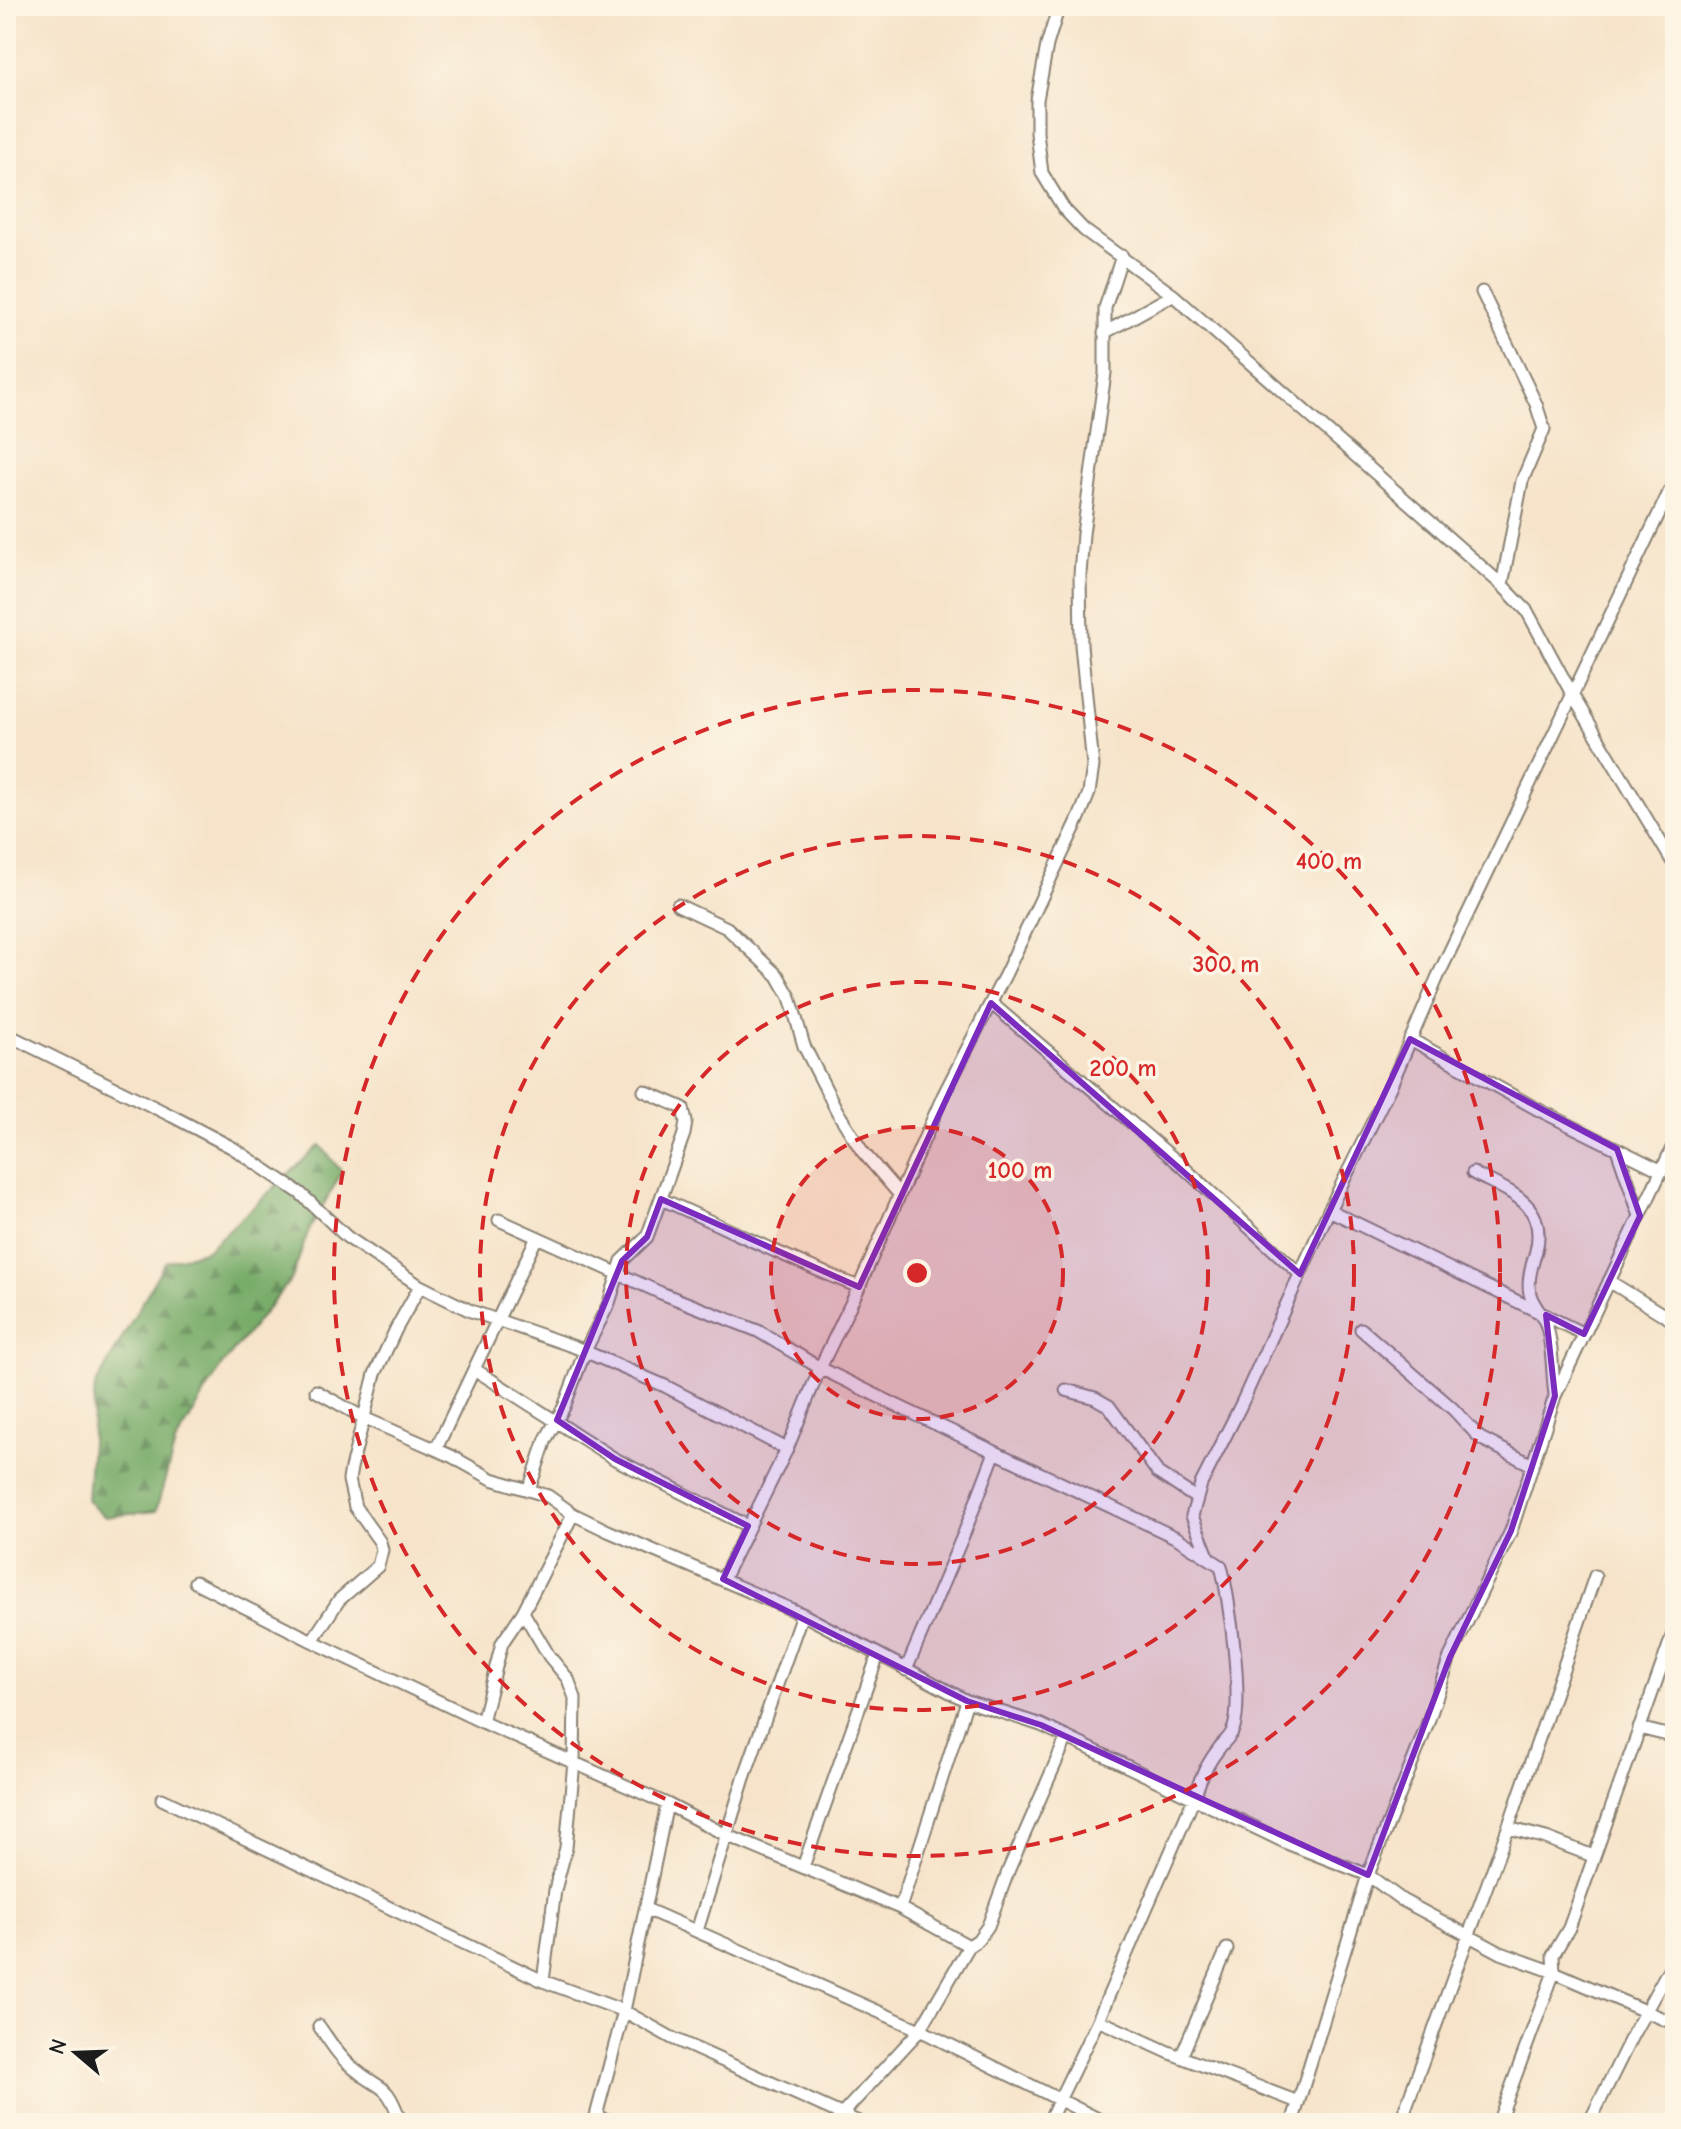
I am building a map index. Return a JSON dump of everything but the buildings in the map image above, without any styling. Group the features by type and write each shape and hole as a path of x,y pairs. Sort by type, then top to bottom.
{"street":[{"path":"1059,6 1047,45 1037,100 1037,133 1042,173 1064,209 1084,230 1173,295 1502,585 1527,611 1573,696 1675,866"},
{"path":"723,1579 787,1449 820,1368 943,1096 1079,818 1091,780 1093,766 1081,645 1080,575 1105,373 1105,308 1122,256"},
{"path":"1482,292 1536,404 1544,429 1522,481 1502,585"},
{"path":"1104,333 1173,295"},
{"path":"1209,1556 1192,1516 1196,1498 1675,480"},
{"path":"678,905 727,928 778,976 790,997 804,1046 837,1111 862,1151 899,1194"},
{"path":"991,1003 1181,1165 1300,1274"},
{"path":"6,1034 233,1148 300,1193 347,1237 420,1286 471,1311 585,1351 665,1386 787,1449"},
{"path":"1410,1039 1537,1109 1662,1171"},
{"path":"529,1490 546,1439 609,1303 627,1254 647,1237 684,1134 686,1114 683,1108 644,1091"},
{"path":"1292,2123 1368,1875 1426,1728 1450,1657 1511,1531 1555,1396 1675,1142"},
{"path":"1617,1149 1640,1216"},
{"path":"1473,1173 1502,1185 1520,1197 1535,1217 1539,1237 1529,1278 1530,1295 1547,1326 1555,1396"},
{"path":"661,1199 814,1270 859,1287"},
{"path":"1329,1210 1584,1334"},
{"path":"499,1220 725,1320 758,1331 820,1368 1177,1538 1221,1566 1228,1591 1237,1716 1232,1732 1206,1765 1098,2020 1048,2123"},
{"path":"436,1449 537,1237"},
{"path":"1609,1281 1675,1322"},
{"path":"312,1641 339,1600 378,1566 382,1550 380,1542 355,1507 349,1480 375,1374 420,1286"},
{"path":"1361,1329 1453,1409 1480,1438 1532,1465"},
{"path":"474,1369 615,1459 748,1526"},
{"path":"1066,1390 1095,1398 1109,1406 1158,1473 1196,1498"},
{"path":"316,1391 364,1418 436,1449 492,1479 548,1496 573,1514 639,1545 802,1614 967,1701 1041,1725 1195,1796 1289,1844 1368,1875 1402,1900 1501,1953 1554,1972 1675,2024"},
{"path":"906,1670 995,1452"},
{"path":"482,1722 497,1654 523,1612 573,1514"},
{"path":"1400,2123 1508,1828 1595,1576"},
{"path":"195,1582 482,1722 667,1804 726,1835 900,1908 969,1946"},
{"path":"523,1612 549,1656 568,1679 575,1698 574,1762 566,1848 553,1900 543,1981"},
{"path":"697,1931 726,1835 802,1614"},
{"path":"1498,2123 1554,1972 1553,1955 1569,1928 1675,1628"},
{"path":"803,1867 878,1655"},
{"path":"900,1908 967,1701"},
{"path":"1639,1728 1675,1737"},
{"path":"838,2118 920,2030 969,1946 988,1926 1009,1869 1067,1737"},
{"path":"162,1799 543,1981 624,2011 672,2038 838,2118 861,2123"},
{"path":"612,2123 595,2120 624,2011 667,1804"},
{"path":"1508,1828 1593,1856"},
{"path":"646,1909 920,2030 1106,2123"},
{"path":"1181,2057 1227,1949"},
{"path":"1589,2123 1675,1958"},
{"path":"1098,2020 1181,2057 1298,2102"},
{"path":"319,2026 349,2066 383,2086 392,2097 401,2123"}],"highlighted area":[{"path":"991,1003 1300,1274 1410,1039 1617,1149 1640,1216 1584,1334 1546,1315 1555,1396 1511,1531 1450,1657 1368,1875 1041,1725 967,1701 723,1579 748,1526 615,1459 557,1420 622,1261 647,1237 661,1199 859,1287"}],"green space":[{"path":"320,1145 342,1172 308,1232 292,1278 222,1365 175,1444 156,1511 105,1517 87,1500 95,1386 165,1262 207,1250"}]}
